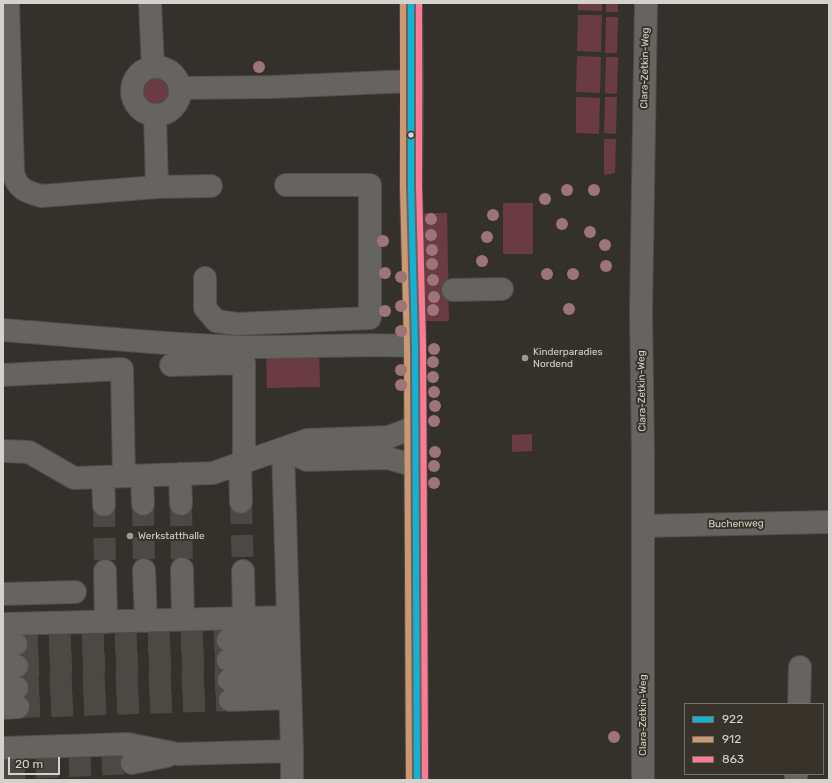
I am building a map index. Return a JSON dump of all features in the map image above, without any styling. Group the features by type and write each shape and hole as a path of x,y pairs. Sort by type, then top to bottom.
{"street":[{"path":"8,3 13,172 15,180 20,188 29,193 42,196 157,187 212,186"},
{"path":"150,3 153,66"},
{"path":"411,3 411,187 415,346 417,780"},
{"name":"Clara-Zetkin-Weg","path":"643,780 643,456 641,312 646,3"},
{"path":"153,66 168,69 179,81 181,88 177,104 164,114 155,115 140,109 132,94 132,86 135,79 140,73 153,66"},
{"path":"181,88 272,88 412,81"},
{"path":"155,115 157,187"},
{"path":"205,278 204,308 216,321 237,324 370,318 370,185 286,185"},
{"path":"453,290 502,289"},
{"path":"261,346 273,323"},
{"path":"3,330 189,345 415,346"},
{"path":"171,365 244,363 241,502"},
{"path":"3,375 122,370 123,476 104,505"},
{"path":"3,451 29,452 74,478 213,473 307,440 389,437 415,427"},
{"path":"283,449 307,460 388,458 415,466"},
{"path":"283,449 292,780"},
{"path":"180,474 180,504"},
{"path":"123,476 143,504"},
{"name":"Buchenweg","path":"643,526 829,522"},
{"path":"182,569 183,620"},
{"path":"144,570 146,621"},
{"path":"105,571 106,622"},
{"path":"243,571 244,618"},
{"path":"3,594 74,592"},
{"path":"3,624 244,618 289,657"},
{"path":"289,657 229,670 289,657"},
{"path":"799,703 800,667"},
{"path":"3,748 128,744 178,754"},
{"path":"132,763 178,754 292,751"}],"shaded area":[{"path":"578,3 602,3 602,11 578,10"},
{"path":"606,3 618,3 618,12 606,12"},
{"path":"578,15 602,15 601,52 577,51"},
{"path":"606,17 618,17 617,53 605,53"},
{"path":"577,56 601,57 600,93 576,92"},
{"path":"606,57 618,57 617,94 605,93"},
{"path":"157,78 166,82 170,91 166,100 157,104 148,100 144,91 148,82"},
{"path":"576,97 600,98 599,134 576,133"},
{"path":"605,97 617,97 616,134 604,133"},
{"path":"604,139 616,139 615,173 604,175"},
{"path":"503,203 533,203 533,254 503,254"},
{"path":"424,213 447,213 449,321 425,321"},
{"path":"319,350 320,387 267,388 266,351"},
{"path":"532,434 532,451 512,452 512,435"}],"tunnel":[{"path":"241,502 243,571"},
{"path":"143,504 144,570"},
{"path":"181,504 182,569"},
{"path":"104,505 105,571"},
{"path":"16,644 228,640"},
{"path":"17,666 228,660"},
{"path":"17,688 229,680"},
{"path":"18,707 230,700"},
{"path":"3,769 132,763"}],"transit line":[{"name":"912","path":"403,3 403,187 407,346 409,780"},
{"name":"922","path":"411,3 411,187 415,346 417,780"},
{"name":"863","path":"419,3 419,187 423,346 425,780"}],"place":[{"name":"Kinderparadies Nordend","path":"525,358"},
{"name":"Werkstatthalle","path":"130,536"}]}
